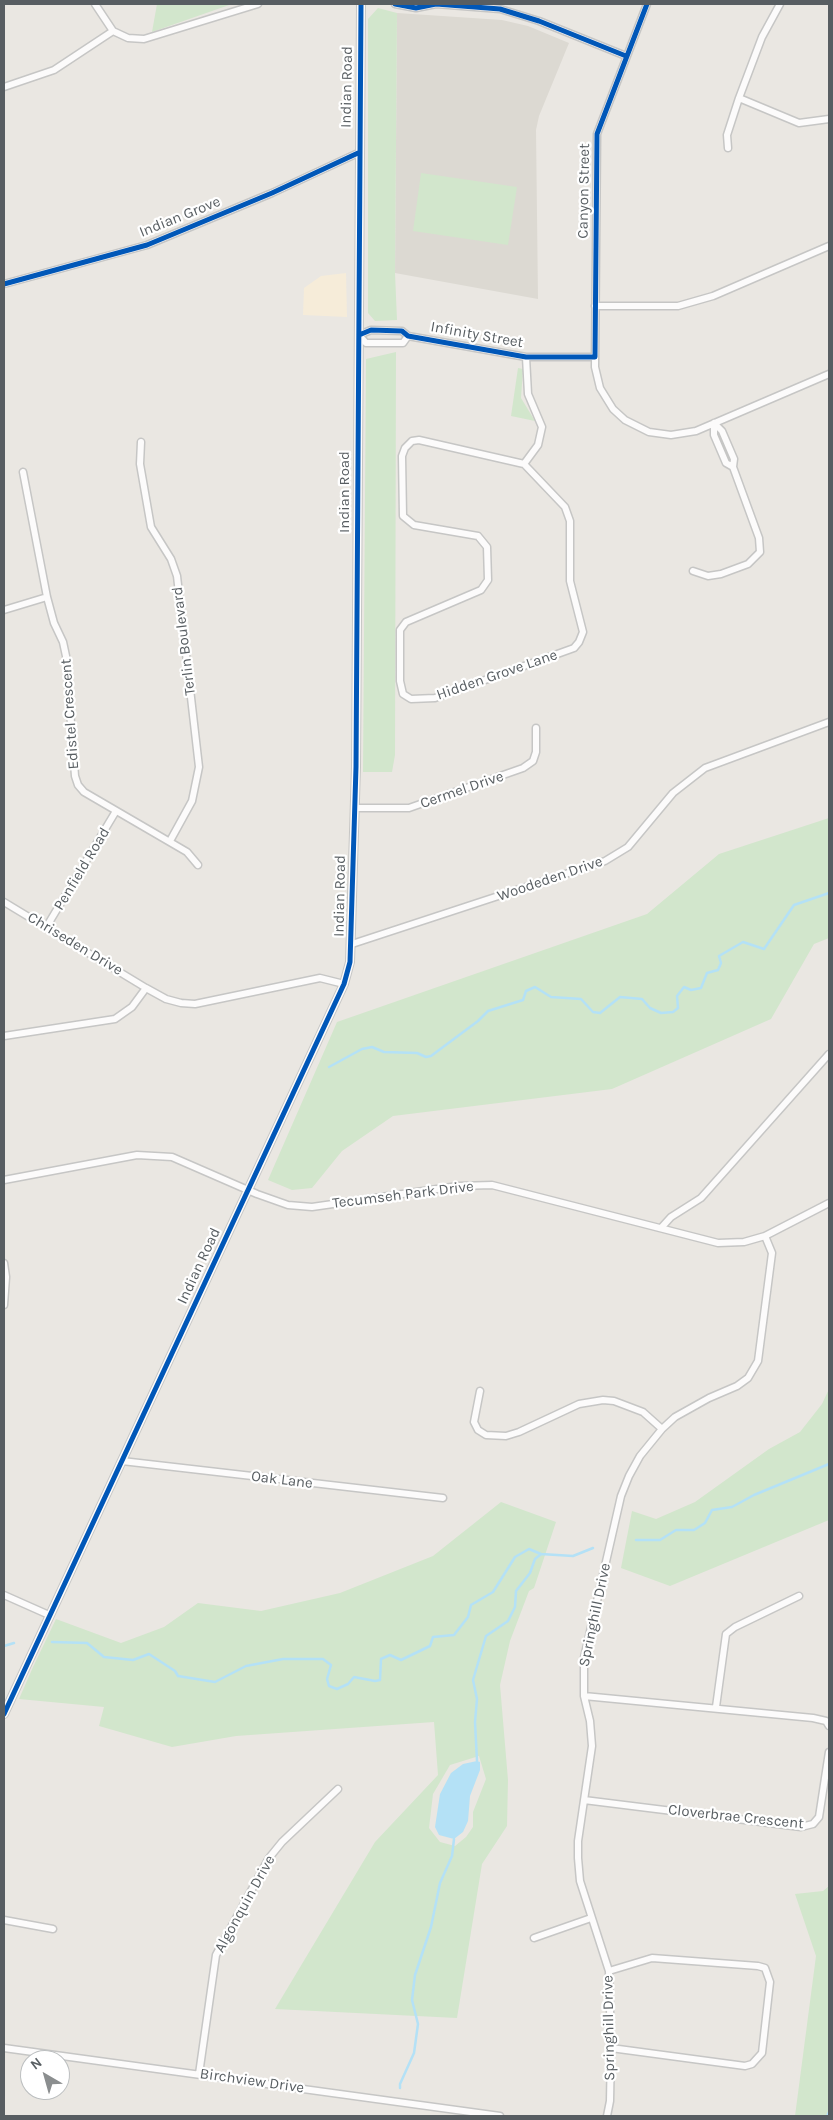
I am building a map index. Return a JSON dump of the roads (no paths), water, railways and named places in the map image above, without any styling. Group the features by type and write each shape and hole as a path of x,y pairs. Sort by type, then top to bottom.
{"street":[{"path":"95,4 113,31 128,38 150,38 258,4"},
{"name":"Indian Road","path":"4,1714 344,984 352,944 355,808 359,335 358,153 361,4"},
{"path":"395,4 416,8 435,4 500,9 539,21 626,56"},
{"name":"Canyon Street","path":"647,4 598,134 595,357 597,378 605,398 625,420 637,427 649,432 671,435 686,434 714,424 829,374"},
{"path":"728,148 727,135 738,98 762,37 780,4"},
{"path":"4,88 54,70 113,31"},
{"path":"738,98 799,123 829,119"},
{"name":"Indian Grove","path":"4,284 147,245 272,193 358,153"},
{"path":"595,306 678,306 713,296 829,246"},
{"name":"Infinity Street","path":"408,336 403,343 366,343 359,335 371,330 402,331 408,336 526,357 595,357"},
{"path":"524,464 538,445 542,427 528,394 526,357"},
{"path":"693,571 708,576 720,574 748,564 760,552 759,538 733,467 734,459 723,433 714,424"},
{"name":"Hidden Grove Lane","path":"419,440 524,464 565,507 570,521 570,582 583,632 579,642 574,648 435,698 411,699 404,694 400,681 400,630 406,622 412,619 456,603 481,590 488,580 487,547 478,536 414,524 403,516 402,456 405,448 412,441 419,440"},
{"name":"Terlin Boulevard","path":"142,442 140,464 150,527 171,559 177,576 198,767 192,800 170,841"},
{"name":"Edistel Crescent","path":"23,472 47,597 66,656 76,780 84,792 116,812 170,841 187,852 198,865"},
{"path":"4,610 47,597"},
{"name":"Woodeden Drive","path":"352,944 605,861 628,847 673,793 705,768 829,722"},
{"name":"Cermel Drive","path":"355,808 409,808 523,768 533,761 536,752 536,728"},
{"name":"Penfield Road","path":"47,926 116,812"},
{"name":"Chriseden Drive","path":"4,902 47,926 146,988"},
{"path":"4,1036 116,1019 132,1008 146,988 166,999 195,1004 320,978 344,984"},
{"path":"661,1228 671,1217 701,1198 829,1054"},
{"name":"Tecumseh Park Drive","path":"4,1180 137,1155 172,1156 248,1190 288,1205 312,1207 458,1186 492,1185 718,1243 744,1242 765,1236 829,1203"},
{"name":"Springhill Drive","path":"607,2116 610,2101 611,2048 608,1971 580,1881 578,1858 578,1841 592,1746 590,1720 584,1696 584,1658 620,1496 640,1456 662,1429 675,1417 709,1398 738,1386 753,1371 758,1361 772,1260 772,1253 765,1236"},
{"path":"4,1263 6,1278 4,1305"},
{"path":"480,1391 474,1422 478,1430 486,1435 506,1436 519,1432 579,1404 603,1400 614,1401 643,1412 662,1429"},
{"name":"Oak Lane","path":"122,1461 443,1498"},
{"path":"4,1595 50,1616"},
{"path":"716,1707 723,1640 726,1634 735,1627 799,1596"},
{"path":"584,1696 716,1707 813,1718 826,1720 829,1726"},
{"name":"Cloverbrae Crescent","path":"584,1800 801,1827 813,1824 819,1817 829,1752"},
{"name":"Algonquin Drive","path":"199,2074 216,1955 270,1858 282,1842 338,1789"},
{"path":"534,1938 591,1918"},
{"path":"4,1920 53,1929"},
{"path":"608,1971 652,1958 758,1966 765,1968 770,1982 762,2053 752,2064 745,2066 611,2048"},
{"name":"Birchview Drive","path":"4,2048 500,2116"}],"water":[{"path":"480,1762 480,1770 470,1796 468,1821 463,1832 454,1839 439,1835 435,1827 440,1794 451,1773 463,1764"}],"waterway":[{"path":"329,1067 362,1049 372,1047 384,1052 417,1053 426,1057 431,1056 478,1021 488,1011 523,1000 526,991 535,987 551,997 581,999 593,1012 600,1013 620,997 642,999 650,1008 661,1013 673,1012 678,1008 677,996 684,987 691,990 701,988 707,973 718,970 721,963 719,956 743,942 764,949 794,905 829,893"},
{"path":"636,1540 660,1540 676,1530 694,1530 705,1523 712,1510 732,1507 754,1495 829,1464"},
{"path":"477,1761 475,1722 477,1699 473,1680 486,1636 508,1621 515,1607 516,1591 530,1573 535,1559 541,1554 573,1556 593,1548"},
{"path":"52,1642 87,1643 104,1657 133,1660 149,1654 175,1671 178,1676 215,1682 246,1666 283,1659 323,1659 331,1665 327,1679 329,1686 337,1689 348,1684 354,1677 375,1681 380,1680 381,1659 390,1655 401,1660 430,1646 433,1637 454,1635 468,1617 471,1605 493,1592 515,1557 529,1549 541,1554"},
{"path":"4,1646 14,1643"},
{"path":"400,2088 414,2053 418,2024 412,2000 415,1975 431,1927 440,1883 452,1856 454,1839"},
{"path":"827,2116 829,2112"}]}
